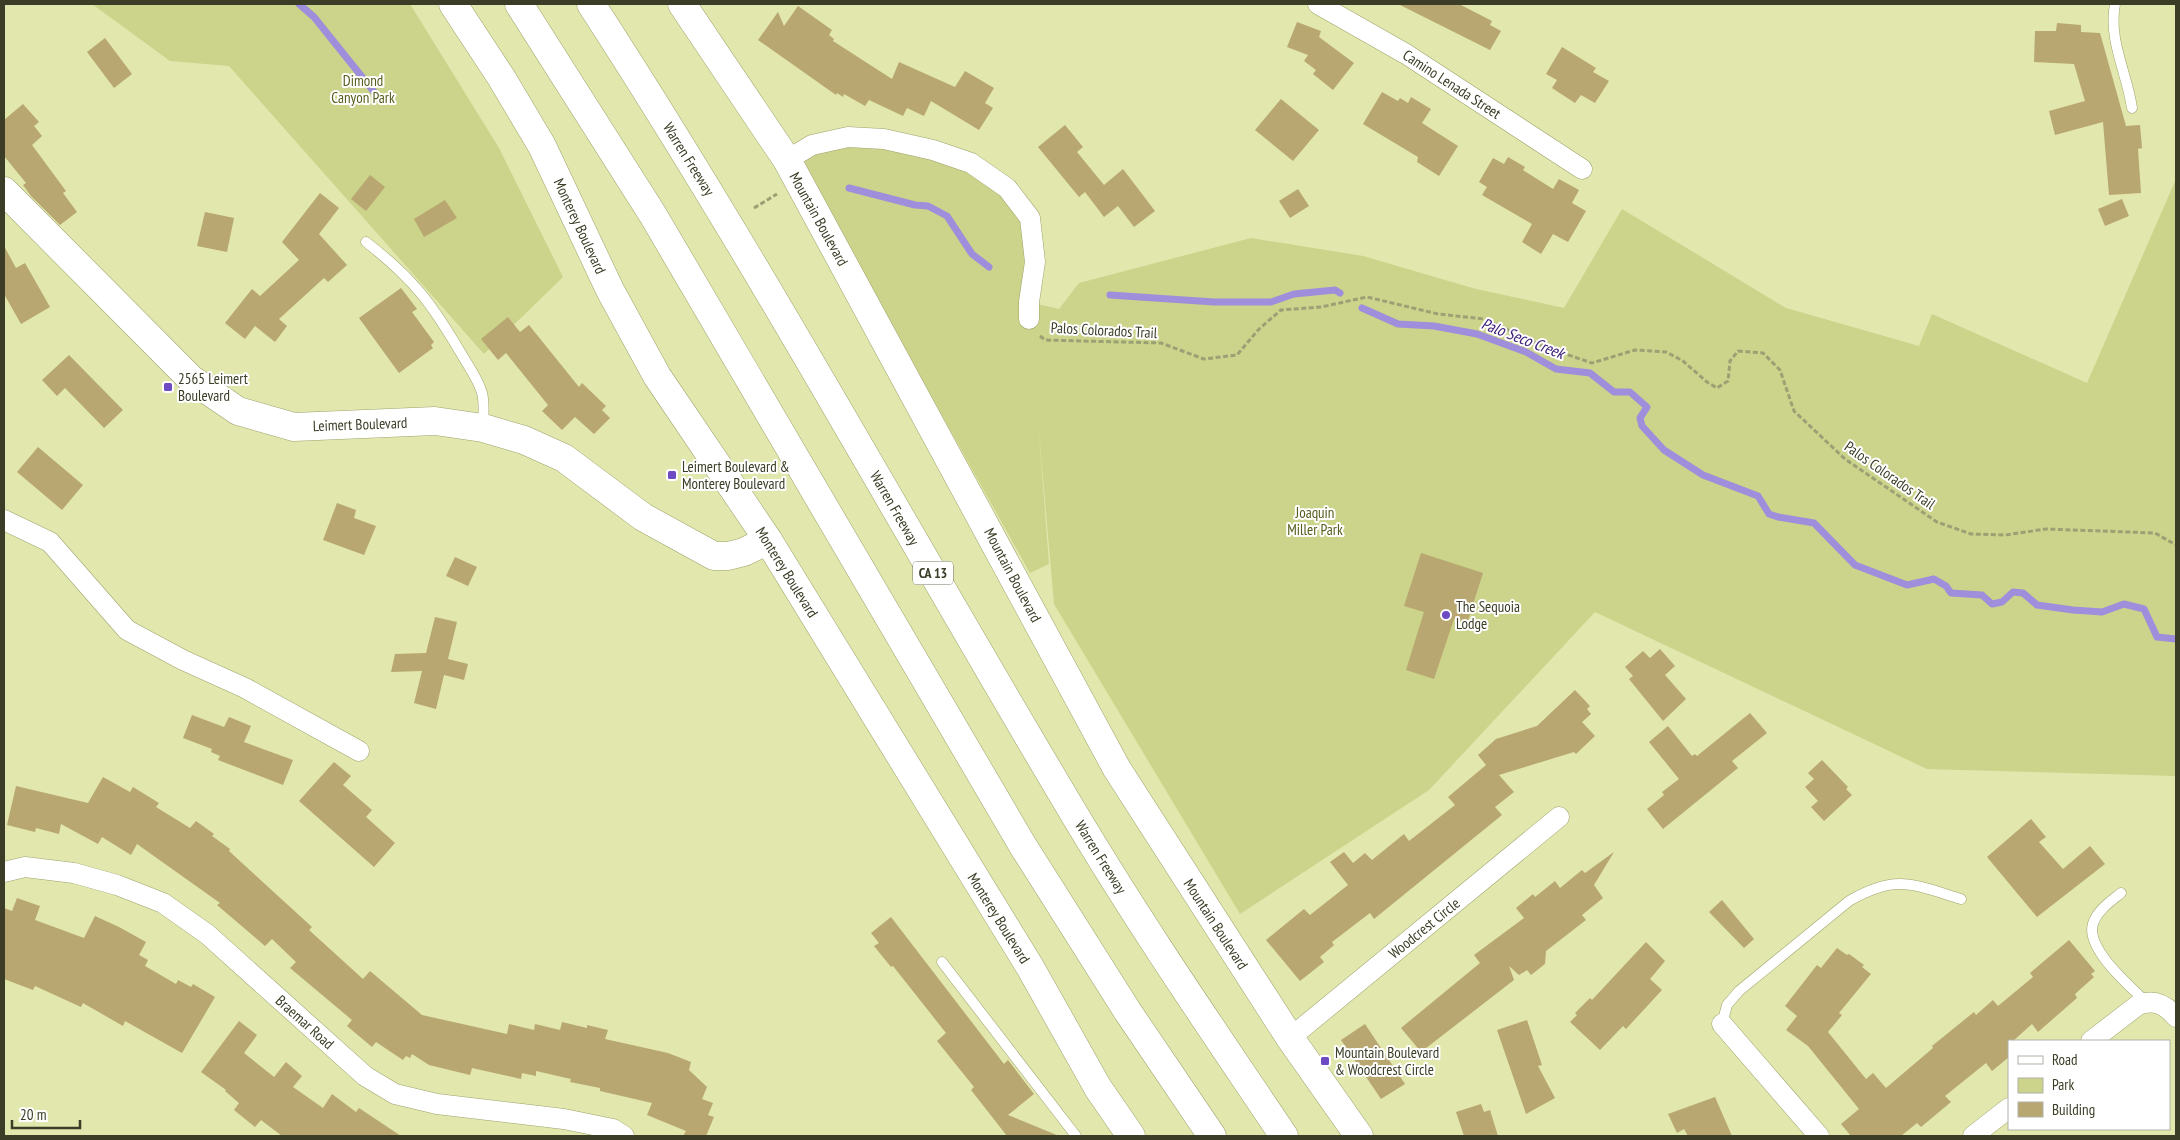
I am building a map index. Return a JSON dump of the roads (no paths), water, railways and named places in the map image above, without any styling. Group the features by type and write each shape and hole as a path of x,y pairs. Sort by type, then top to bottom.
{"main road":[{"name":"Monterey Boulevard","path":"454,4 542,146 635,338 657,376 768,540 1030,967 1098,1088 1132,1136"},
{"path":"519,4 658,223 1023,846 1128,1012 1212,1136"},
{"name":"Warren Freeway","path":"591,4 709,192 1074,814 1179,980 1284,1136"},
{"name":"Mountain Boulevard","path":"682,4 787,160 1117,769 1290,1038 1359,1136"},
{"name":"Leimert Boulevard","path":"4,191 191,379 238,411 294,427 435,421 483,428 524,440 564,458 643,517 714,556 728,556 744,552 768,540"}],"street":[{"name":"Camino Lenada Street","path":"1318,4 1406,54 1582,169"},
{"path":"787,160 812,145 848,137 884,139 933,150 971,163 1007,188 1030,218 1035,262 1029,302 1029,319"},
{"path":"4,520 50,542 127,630 183,660 246,688 359,751"},
{"name":"Woodcrest Circle","path":"1290,1038 1558,817"},
{"name":"Braemar Road","path":"4,872 25,867 74,873 117,885 163,903 206,934 365,1076 396,1094 436,1104 564,1119 613,1130 624,1136"},
{"path":"2092,1040 2138,1005 2150,1002 2169,1008 2176,1017"},
{"path":"1722,1024 1819,1136"},
{"path":"1973,1136 2008,1109"}],"lane":[{"path":"2115,4 2113,31 2130,88 2132,108"},
{"path":"366,242 409,278 425,295 442,320 480,388 484,403 483,428"},
{"path":"1722,1024 1727,1005 1738,992 1849,901 1868,890 1892,883 1909,884 1961,899"},
{"path":"2121,893 2103,908 2094,921 2091,934 2097,949 2150,1002"},
{"path":"942,962 1076,1136"}],"waterway":[{"name":"Palo Seco Creek","path":"299,4 314,17 379,98"},
{"name":"Palo Seco Creek","path":"849,188 915,205 928,206 947,216 972,254 989,267"},
{"name":"Palo Seco Creek","path":"1110,295 1214,302 1271,302 1294,294 1335,290 1340,293"},
{"name":"Palo Seco Creek","path":"1362,308 1398,324 1434,326 1477,334 1526,352 1556,369 1590,373 1614,392 1630,392 1647,407 1640,418 1642,426 1664,450 1703,475 1758,496 1769,514 1814,523 1855,565 1907,585 1934,579 1946,586 1951,593 1982,595 1992,604 2002,602 2013,592 2023,593 2037,605 2073,610 2102,612 2124,604 2144,609 2157,637 2176,639"}],"place":[{"name":"2565 Leimert Boulevard","path":"168,387"},
{"name":"Leimert Boulevard & Monterey Boulevard","path":"672,475"},
{"name":"The Sequoia Lodge","path":"1446,615"},
{"name":"Mountain Boulevard & Woodcrest Circle","path":"1325,1061"}],"park label":[{"name":"Dimond Canyon Park","path":"363,88"},
{"name":"Joaquin Miller Park","path":"1315,520"}]}
